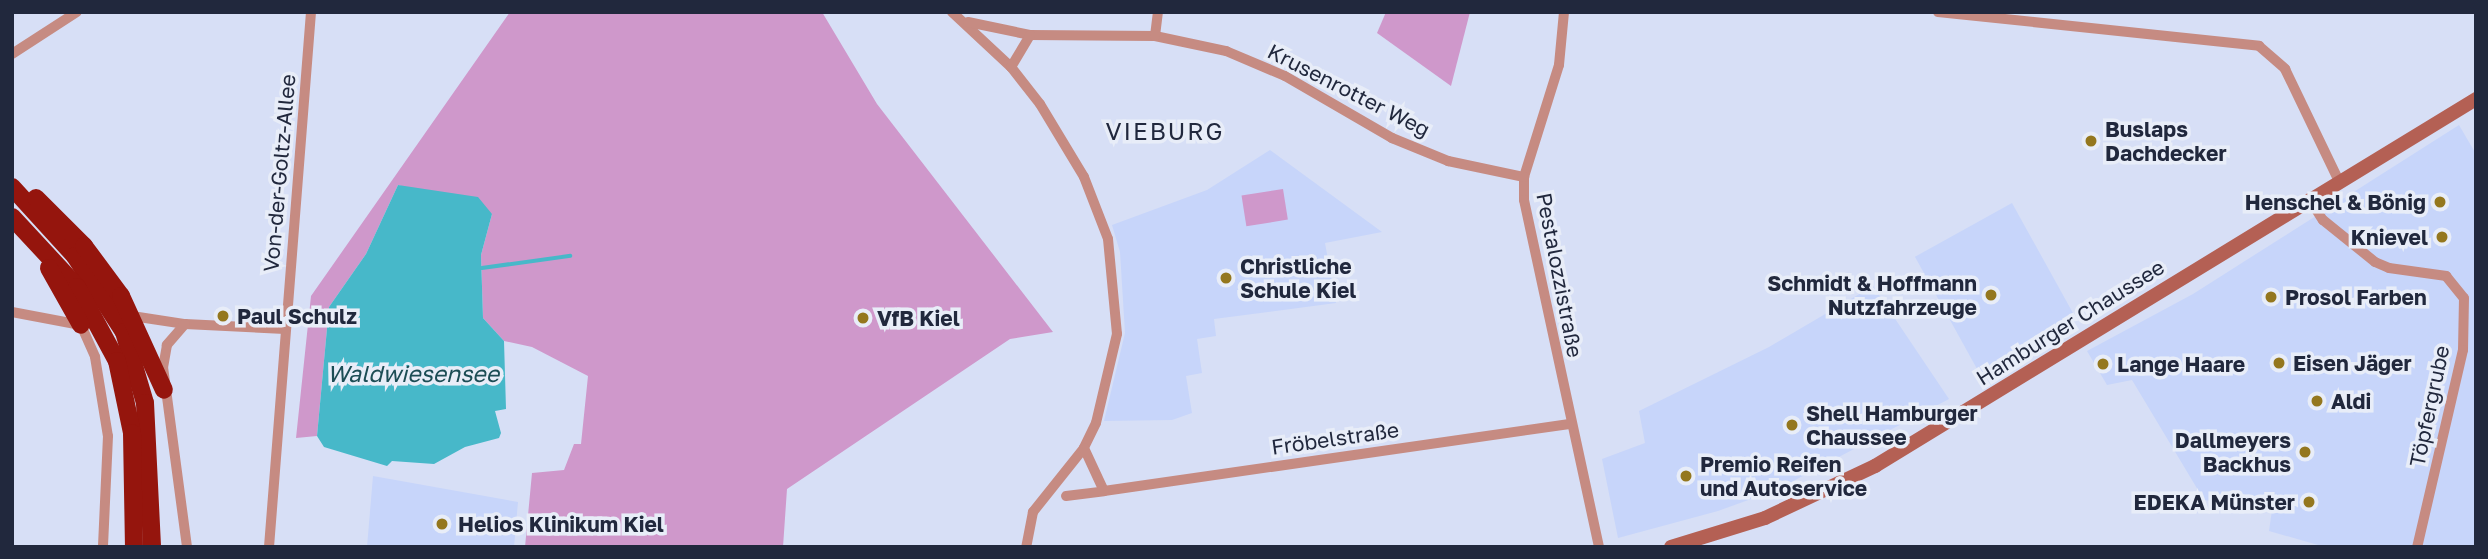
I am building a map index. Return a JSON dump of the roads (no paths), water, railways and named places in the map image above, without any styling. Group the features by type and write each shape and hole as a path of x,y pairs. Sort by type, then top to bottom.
{"highway":[{"path":"12,178 84,246 132,316 164,390"},
{"path":"12,187 75,256 124,332 145,403 152,547"},
{"path":"15,219 81,325"},
{"path":"15,219 77,287 117,361 132,433 134,547"}],"main road":[{"name":"Hamburger Chaussee","path":"1671,547 1765,518 1875,466 2309,198 2476,99"}],"street":[{"path":"12,54 77,12"},
{"name":"Von-der-Goltz-Allee","path":"269,547 311,12"},
{"name":"Krusenrotter Weg","path":"953,12 1012,67 1084,177 1108,239 1117,334 1096,423 1084,448 1041,497 1032,512 1026,547"},
{"path":"1155,36 1158,12"},
{"name":"Pestalozzistraße","path":"1564,12 1559,65 1524,177 1537,269 1599,547"},
{"path":"1938,12 2259,46 2285,69 2339,181"},
{"name":"Krusenrotter Weg","path":"964,21 1030,35 1155,36 1226,51 1285,76 1392,138 1448,161 1524,177"},
{"path":"1012,67 1030,35"},
{"name":"Töpfergrube","path":"2309,198 2323,220 2375,262 2389,268 2446,276 2464,298 2463,350 2417,547"},
{"path":"12,312 38,314 81,325 105,398 108,436 103,547"},
{"path":"132,316 185,324 285,329"},
{"path":"185,324 164,350 164,390 187,547"},
{"name":"Fröbelstraße","path":"1066,496 1571,424"},
{"path":"1084,448 1104,491"}],"water":[{"name":"Waldwiesensee","path":"398,185 478,197 492,214 481,255 483,318 504,341 506,409 495,411 501,433 499,438 465,447 434,464 392,461 387,466 324,447 317,436 329,307 366,254"}],"waterway":[{"path":"482,268 570,256"}],"place":[{"name":"Buslaps Dachdecker","path":"2091,141"},
{"name":"Henschel & Bönig","path":"2440,202"},
{"name":"Knievel","path":"2442,237"},
{"name":"Christliche Schule Kiel","path":"1226,278"},
{"name":"Schmidt & Hoffmann Nutzfahrzeuge","path":"1991,295"},
{"name":"Prosol Farben","path":"2271,297"},
{"name":"Paul Schulz","path":"223,316"},
{"name":"VfB Kiel","path":"863,318"},
{"name":"Eisen Jäger","path":"2279,363"},
{"name":"Lange Haare","path":"2103,364"},
{"name":"Aldi","path":"2317,401"},
{"name":"Shell Hamburger Chaussee","path":"1792,425"},
{"name":"Dallmeyers Backhus","path":"2305,452"},
{"name":"Premio Reifen und Autoservice","path":"1686,476"},
{"name":"EDEKA Münster","path":"2309,502"},
{"name":"Helios Klinikum Kiel","path":"442,524"}],"district":[{"name":"VIEBURG","path":"1165,131"}]}
